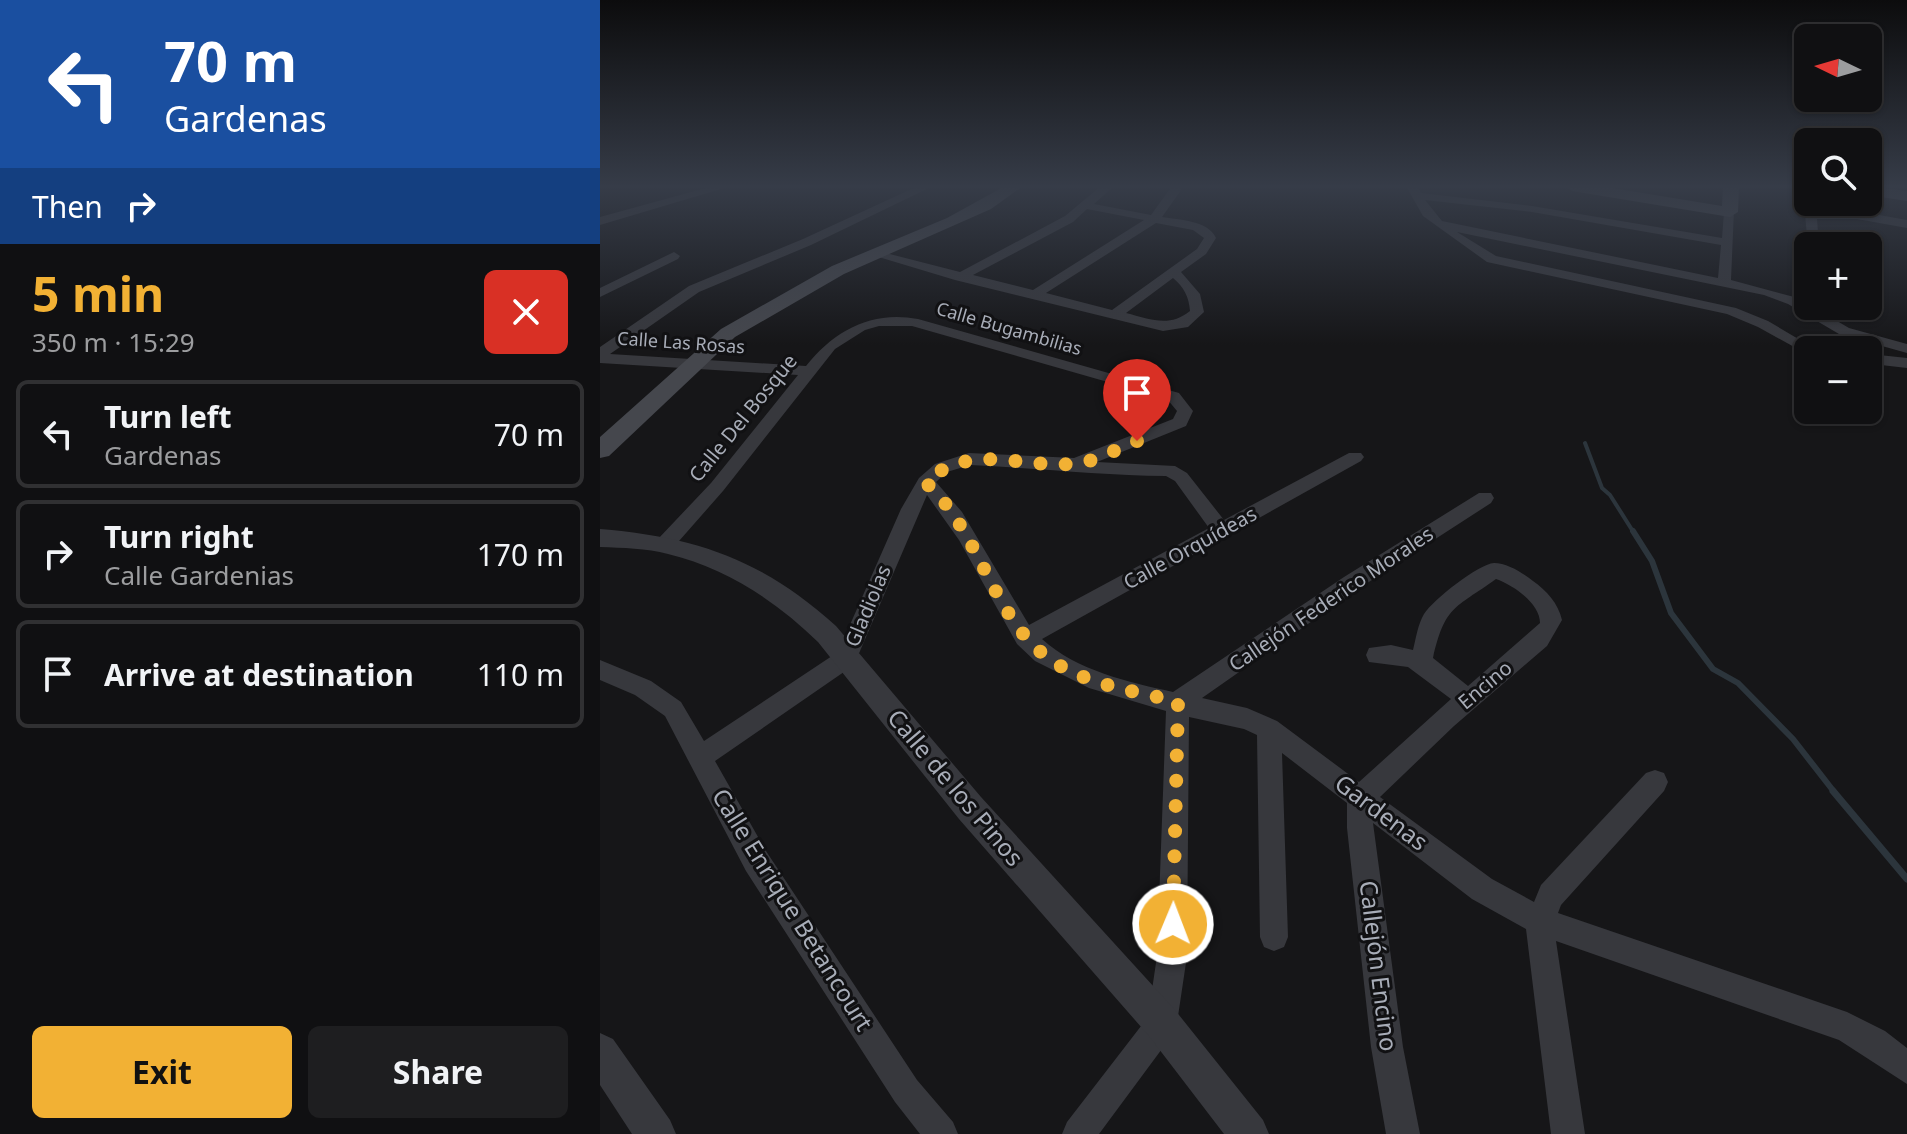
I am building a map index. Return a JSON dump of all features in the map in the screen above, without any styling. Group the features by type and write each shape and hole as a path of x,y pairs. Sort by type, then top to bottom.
{"main road":[{"path":"882,256 917,239"},
{"path":"600,450 694,363 751,317 821,282 924,239"}],"street":[{"path":"600,356 694,289 814,239"},
{"path":"960,277 1032,239"},
{"path":"1034,295 1123,239"},
{"path":"1113,316 1202,251 1209,239"},
{"path":"1461,239 1492,259 1731,311 1794,341"},
{"path":"1513,239 1724,281 1784,297 1864,338 1907,349"},
{"path":"1704,239 1728,243"},
{"path":"1724,281 1728,239"},
{"path":"600,293 674,256"},
{"path":"882,256 1163,327 1174,327 1191,319 1197,312 1197,303 1180,276 1172,272"},
{"name":"Calle Bugambilias","path":"860,327 878,322 913,322 1173,396 1185,411 1180,422 1076,464"},
{"name":"Calle Del Bosque","path":"665,544 717,487 830,346 860,327"},
{"name":"Calle Las Rosas","path":"600,356 808,371"},
{"path":"1882,360 1907,363"},
{"name":"Calle Orquídeas","path":"1025,638 1355,457"},
{"path":"925,482 941,468 969,459 1076,464 1101,469 1169,470 1181,477 1222,531"},
{"name":"Gardenas","path":"925,482 946,501 1025,638 1051,660 1083,677 1247,719 1269,729 1482,889 1540,921 1847,1027 1874,1042 1907,1068"},
{"name":"Gladiolas","path":"701,757 846,658 910,509 925,482"},
{"name":"Callejón Federico Morales","path":"1178,702 1351,583 1485,498"},
{"name":"Calle de los Pinos","path":"600,538 665,544 724,563 801,608 970,808 1162,1023 1249,1134"},
{"name":"Encino","path":"1360,798 1539,640 1551,623 1547,608 1511,574 1492,571 1441,607 1431,621 1421,662"},
{"path":"1377,655 1405,654 1421,662 1468,700"},
{"name":"Calle Enrique Betancourt","path":"600,670 643,688 673,709 756,861 906,1091 941,1134"},
{"path":"1079,1134 1162,1023 1172,956 1178,702"},
{"path":"1269,729 1274,937"},
{"path":"1568,1134 1543,963 1540,921 1551,895 1655,782"},
{"name":"Callejón Encino","path":"1360,798 1360,828 1387,1047 1403,1134"},
{"path":"600,1052 656,1134"}],"waterway":[{"path":"1585,443 1602,488 1610,495 1634,533"},
{"path":"1633,531 1652,561 1671,613 1713,669 1738,683 1793,739 1835,793"},
{"path":"1833,791 1907,879"}],"route":[{"path":"1137,441 1076,464 969,459 941,468 925,482 946,501 1025,638 1051,660 1083,677 1178,702 1173,924"}]}
